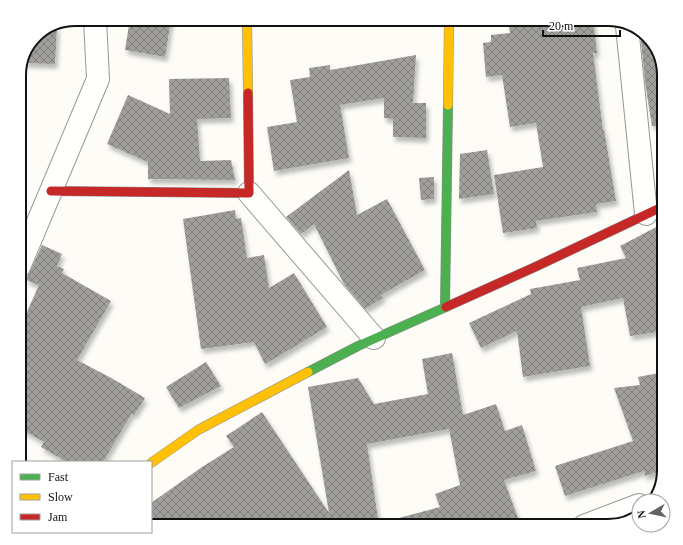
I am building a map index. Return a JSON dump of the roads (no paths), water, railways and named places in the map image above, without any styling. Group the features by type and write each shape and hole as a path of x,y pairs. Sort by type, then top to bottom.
{"street":[{"path":"26,250 98,79 95,26"},
{"path":"247,26 249,193 374,338"},
{"path":"445,307 448,26"},
{"path":"152,462 198,430 374,338 535,268 655,210 628,31"},
{"path":"51,190 249,193"},
{"path":"602,519 631,508"}]}
